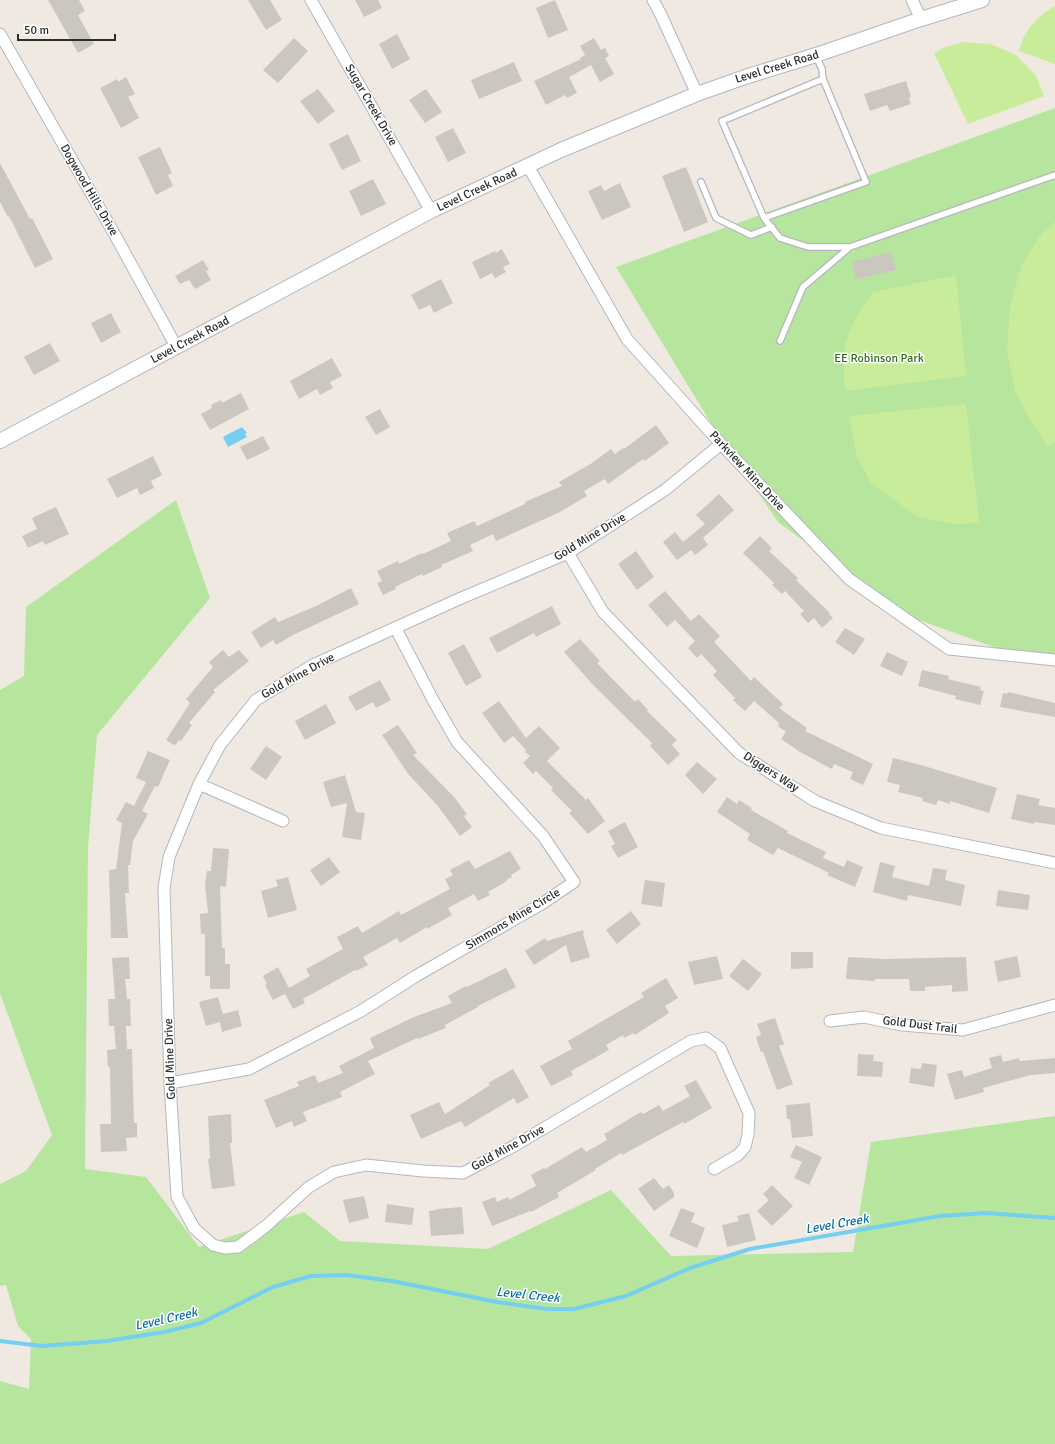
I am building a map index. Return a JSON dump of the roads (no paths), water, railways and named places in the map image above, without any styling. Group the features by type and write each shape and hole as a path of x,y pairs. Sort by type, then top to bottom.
{"street":[{"name":"Sugar Creek Drive","path":"312,0 431,211"},
{"path":"653,0 697,94"},
{"path":"912,0 921,19"},
{"name":"Level Creek Road","path":"0,441 177,348 431,211 561,150 697,94 982,0"},
{"name":"Dogwood Hills Drive","path":"0,34 115,235 177,348"},
{"name":"Parkview Mine Drive","path":"528,166 627,339 721,444 850,580 949,649 1055,660"},
{"name":"Gold Mine Drive","path":"714,1169 738,1155 745,1147 748,1135 749,1113 720,1048 706,1038 691,1041 514,1146 463,1173 423,1171 366,1165 334,1172 309,1187 266,1226 238,1247 225,1248 213,1244 194,1228 177,1197 170,1083 164,888 169,857 199,784 220,745 256,700 313,665 396,629 459,599 568,553 665,490 721,444"},
{"name":"Diggers Way","path":"568,553 603,612 675,688 740,753 815,801 881,828 1055,864"},
{"name":"Simmons Mine Circle","path":"170,1083 249,1069 361,1011 416,976 543,903 574,882 543,836 457,742 396,629"},
{"path":"199,784 283,821"},
{"name":"Gold Dust Trail","path":"830,1021 864,1017 902,1025 963,1030 1055,1005"}],"lane":[{"path":"764,218 866,182 823,79 822,69 816,55"},
{"path":"823,79 722,121 764,218 780,238 808,247 850,247 1055,175"},
{"path":"701,182 716,218 751,235 772,227"},
{"path":"780,341 803,287 850,247"}],"water":[{"path":"242,427 247,433 245,434 247,437 228,447 223,437"}],"waterway":[{"name":"Level Creek","path":"0,1341 42,1346 107,1341 164,1332 201,1323 273,1287 311,1276 347,1275 392,1281 497,1302 547,1309 574,1309 626,1296 690,1268 750,1249 940,1216 986,1213 1055,1218"}],"park label":[{"name":"EE Robinson Park","path":"879,358"}]}
